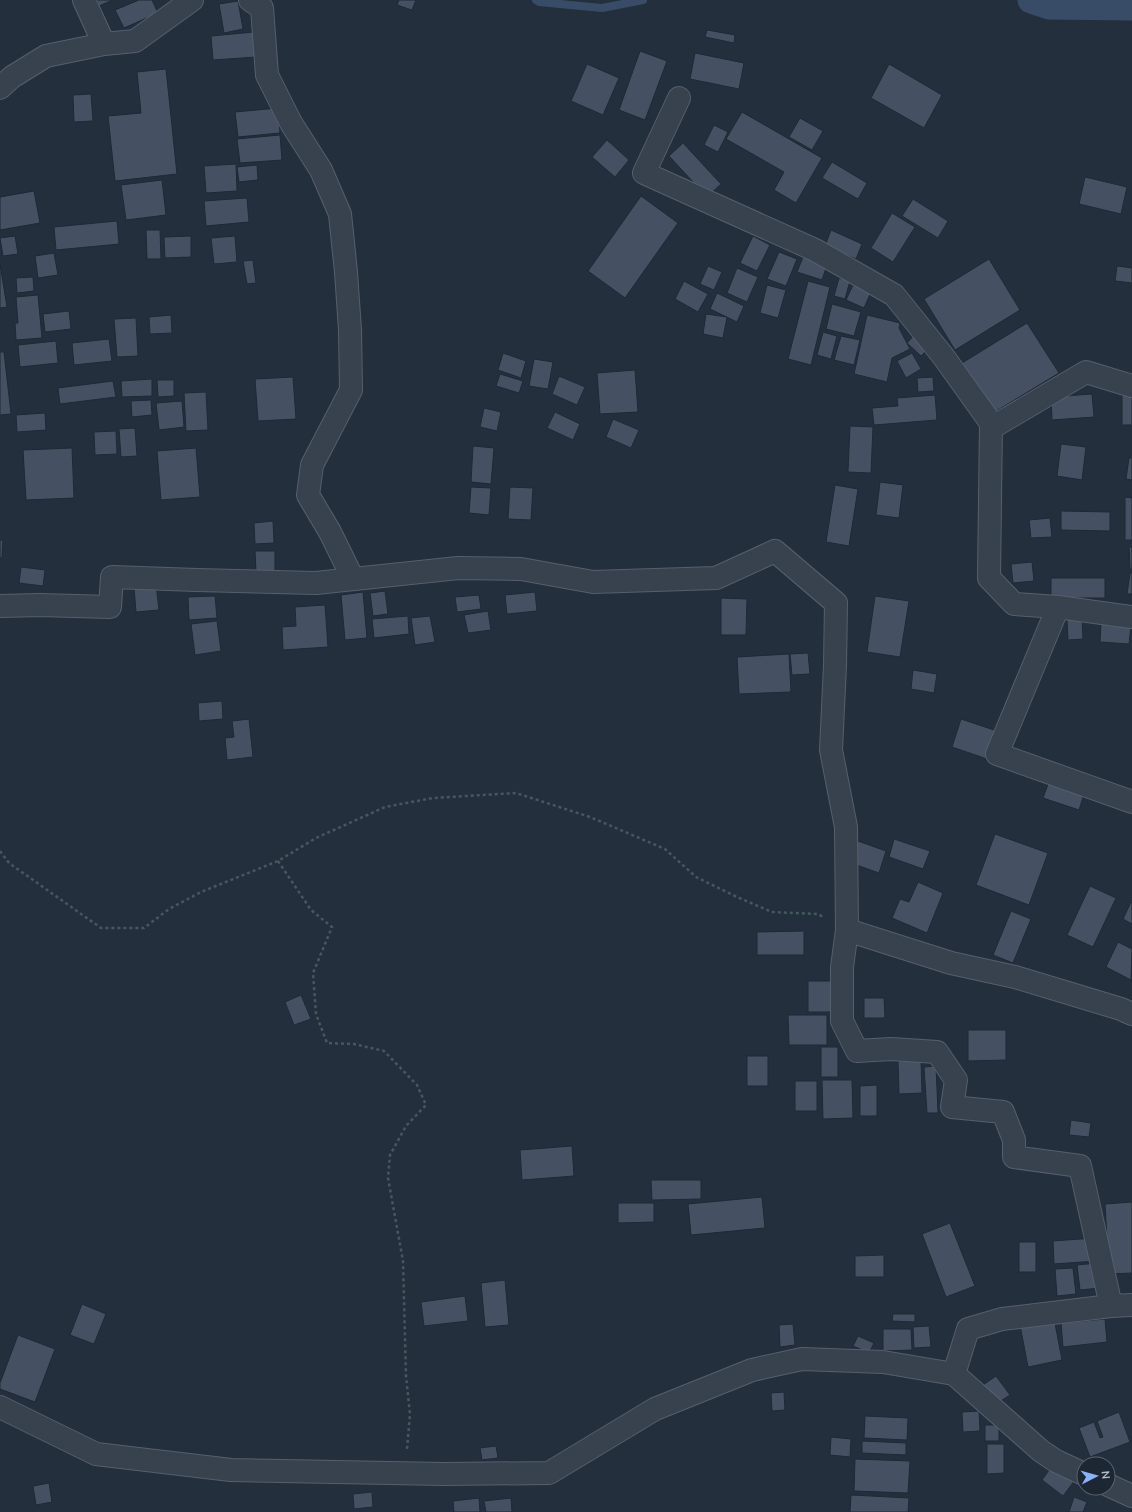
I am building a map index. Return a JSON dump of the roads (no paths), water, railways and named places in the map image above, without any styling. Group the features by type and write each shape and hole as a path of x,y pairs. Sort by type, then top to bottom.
{"street":[{"path":"84,0 104,44"},
{"path":"0,88 12,77 46,56 104,44 135,41 192,0"},
{"path":"250,0 262,8 267,75 291,123 321,170 340,214 350,330 351,390 312,465 308,495 330,532 353,579"},
{"path":"679,98 644,173 816,250 894,295 943,356 991,423 988,578 1014,604 1058,607 1132,617"},
{"path":"991,423 998,424 1086,372 1132,386"},
{"path":"0,606 40,605 110,607 112,577 316,583 458,568 521,569 593,582 716,578 775,551 836,603 836,665 832,750 846,827 846,930 842,967 842,1021 857,1051 891,1049 938,1052 956,1080 952,1107 1004,1112 1014,1140 1014,1157 1080,1166 1122,1305 1002,1319 968,1329 954,1374"},
{"path":"1058,607 997,754 1132,802"},
{"path":"846,930 951,963 1015,977 1121,1009 1132,1014"},
{"path":"0,1406 96,1454 231,1470 444,1474 549,1473 655,1409 752,1370 802,1359 883,1362 954,1374 1041,1452 1076,1470"},
{"path":"1116,1489 1132,1496"}],"waterway":[{"path":"536,0 539,2 602,8 643,0"},
{"path":"1031,0 1049,6 1132,7"}]}
